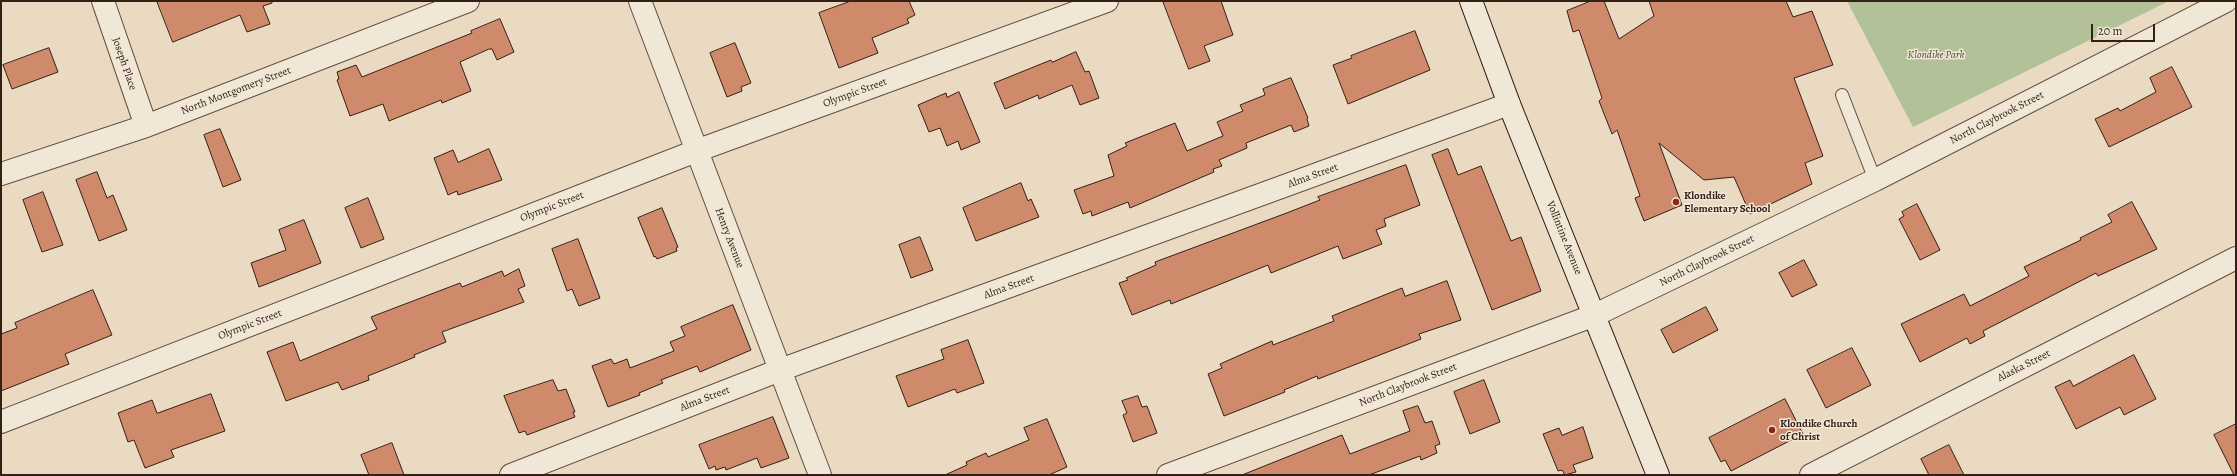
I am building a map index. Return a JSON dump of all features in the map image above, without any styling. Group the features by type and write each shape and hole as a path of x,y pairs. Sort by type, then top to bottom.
{"street":[{"name":"Joseph Place","path":"103,1 146,126"},
{"name":"North Montgomery Street","path":"1,173 146,126 468,1"},
{"name":"Henry Avenue","path":"640,1 820,475"},
{"name":"Olympic Street","path":"1,422 696,151 1107,1"},
{"name":"Vollintine Avenue","path":"1471,1 1509,104 1658,475"},
{"name":"North Claybrook Street","path":"1168,475 1595,315 1875,180 2226,1"},
{"name":"Alma Street","path":"511,475 780,370 1509,104"},
{"name":"Alaska Street","path":"1811,475 2236,258"}],"lane":[{"path":"1842,94 1875,180"}],"green space":[{"name":"Klondike Park","path":"1847,1 2169,1 1913,127"}],"building":[{"path":"157,1 272,1 272,3 263,6 270,24 247,32 240,15 173,42"},
{"path":"851,1 909,1 915,15 907,19 909,23 872,38 878,53 839,68 819,13"},
{"path":"1163,1 1221,1 1233,35 1204,46 1210,61 1189,69"},
{"name":"Klondike Elementary School","path":"1591,1 1604,1 1619,39 1654,16 1649,1 1786,1 1793,17 1812,11 1833,65 1794,78 1823,156 1805,163 1812,184 1750,214 1734,177 1704,180 1659,143 1682,205 1644,221 1635,198 1640,196 1617,130 1612,134 1599,101 1602,98 1579,30 1573,32 1567,11"},
{"path":"500,19 514,52 497,60 492,49 489,49 460,62 471,91 442,103 441,100 389,121 383,104 350,116 337,80 339,79 337,72 356,65 362,77 472,33 471,31"},
{"path":"1415,31 1430,70 1348,104 1333,65 1352,58 1351,56"},
{"path":"735,43 751,83 741,87 742,91 727,97 710,53"},
{"path":"49,48 58,72 12,89 3,65"},
{"path":"1076,52 1085,72 1089,71 1099,98 1080,105 1072,85 1039,99 1038,95 1005,109 994,83 1051,60 1052,62"},
{"path":"2172,67 2192,107 2109,147 2095,119 2118,108 2120,111 2156,92 2150,78"},
{"path":"1291,78 1308,118 1309,126 1294,132 1291,125 1246,143 1247,148 1219,160 1222,166 1213,169 1214,172 1130,208 1128,202 1092,216 1091,211 1083,214 1074,190 1114,176 1108,155 1127,146 1125,143 1175,123 1187,151 1223,136 1217,122 1243,111 1240,105 1265,95 1263,89"},
{"path":"959,92 980,142 961,150 958,141 947,146 940,128 929,132 918,105 946,93 947,97"},
{"path":"220,129 241,180 223,187 204,135"},
{"path":"489,149 502,180 458,195 457,191 448,195 434,158 453,150 458,162"},
{"path":"1448,149 1458,175 1481,166 1511,241 1521,237 1541,291 1492,310 1432,155"},
{"path":"1406,165 1420,205 1384,219 1386,226 1376,230 1382,244 1343,259 1338,246 1271,273 1268,265 1171,304 1170,300 1132,315 1119,283 1128,280 1126,278 1156,265 1155,262 1320,200 1318,197"},
{"path":"97,172 107,198 113,195 127,230 99,241 76,180"},
{"path":"1021,183 1028,201 1031,199 1039,217 976,241 963,208"},
{"path":"43,192 63,245 42,252 23,200"},
{"path":"368,198 384,239 361,248 345,208"},
{"path":"2132,202 2157,249 2098,276 2096,273 1983,331 1985,336 1970,344 1967,338 1920,362 1901,324 1964,294 1970,306 2029,276 2024,267 2081,240 2080,238 2112,222 2108,215"},
{"path":"1917,204 1940,250 1920,260 1899,219 1904,216 1902,212"},
{"path":"662,208 678,247 676,248 677,251 657,259 655,256 654,257 638,218"},
{"path":"304,220 321,263 259,287 251,263 286,250 279,230"},
{"path":"920,237 933,270 911,278 899,245"},
{"path":"578,239 600,298 579,306 572,289 567,291 552,249"},
{"path":"1804,260 1817,285 1792,297 1779,273"},
{"path":"519,269 525,286 518,289 524,302 442,332 446,342 414,355 415,357 368,376 369,380 342,390 338,382 286,401 267,352 293,342 300,361 377,329 371,317 460,283 462,287 502,271 504,276"},
{"path":"1447,281 1461,320 1419,334 1421,339 1318,379 1317,376 1284,390 1285,392 1224,416 1208,374 1222,368 1220,364 1272,341 1273,345 1334,321 1332,316 1402,288 1405,296"},
{"path":"93,290 112,335 65,354 69,364 1,391 1,334 17,328 15,323"},
{"path":"733,305 751,350 700,372 697,366 661,380 663,383 639,393 640,395 608,407 592,366 611,359 614,364 627,359 630,368 674,351 670,342 685,336 681,327"},
{"path":"1706,307 1718,330 1673,353 1661,330"},
{"path":"968,340 984,383 957,393 955,389 908,407 896,376 944,359 941,350"},
{"path":"1852,348 1871,385 1826,408 1807,370"},
{"path":"2134,355 2156,399 2124,415 2120,407 2076,429 2055,387 2070,380 2073,386"},
{"path":"553,380 558,391 566,389 575,412 573,412 575,417 527,435 525,431 519,433 504,396"},
{"path":"1484,380 1500,422 1470,434 1454,392"},
{"path":"211,394 225,431 171,450 174,457 145,468 134,440 128,442 118,413 152,400 157,413"},
{"path":"1138,396 1142,407 1147,406 1157,433 1133,442 1123,415 1127,413 1122,401"},
{"path":"1785,399 1803,434 1731,471 1725,460 1721,462 1709,438"},
{"path":"1418,406 1425,423 1432,421 1440,444 1435,446 1437,453 1421,460 1420,456 1369,475 1242,475 1342,435 1350,454 1410,431 1403,411"},
{"path":"773,417 789,458 761,468 757,458 726,470 725,467 716,470 715,466 709,469 699,445"},
{"path":"1047,419 1067,467 1049,475 945,475 967,465 966,462 986,453 988,457 1029,440 1024,428"},
{"path":"2236,424 2236,475 2234,475 2214,435"},
{"path":"1583,427 1593,458 1573,465 1576,472 1565,475 1562,470 1558,471 1543,434 1559,428 1562,435"},
{"path":"392,443 404,475 369,475 361,455"},
{"path":"1949,445 1964,475 1929,475 1921,459"}],"place":[{"name":"Klondike Elementary School","path":"1676,202"},
{"name":"Klondike Church of Christ","path":"1772,430"}]}
